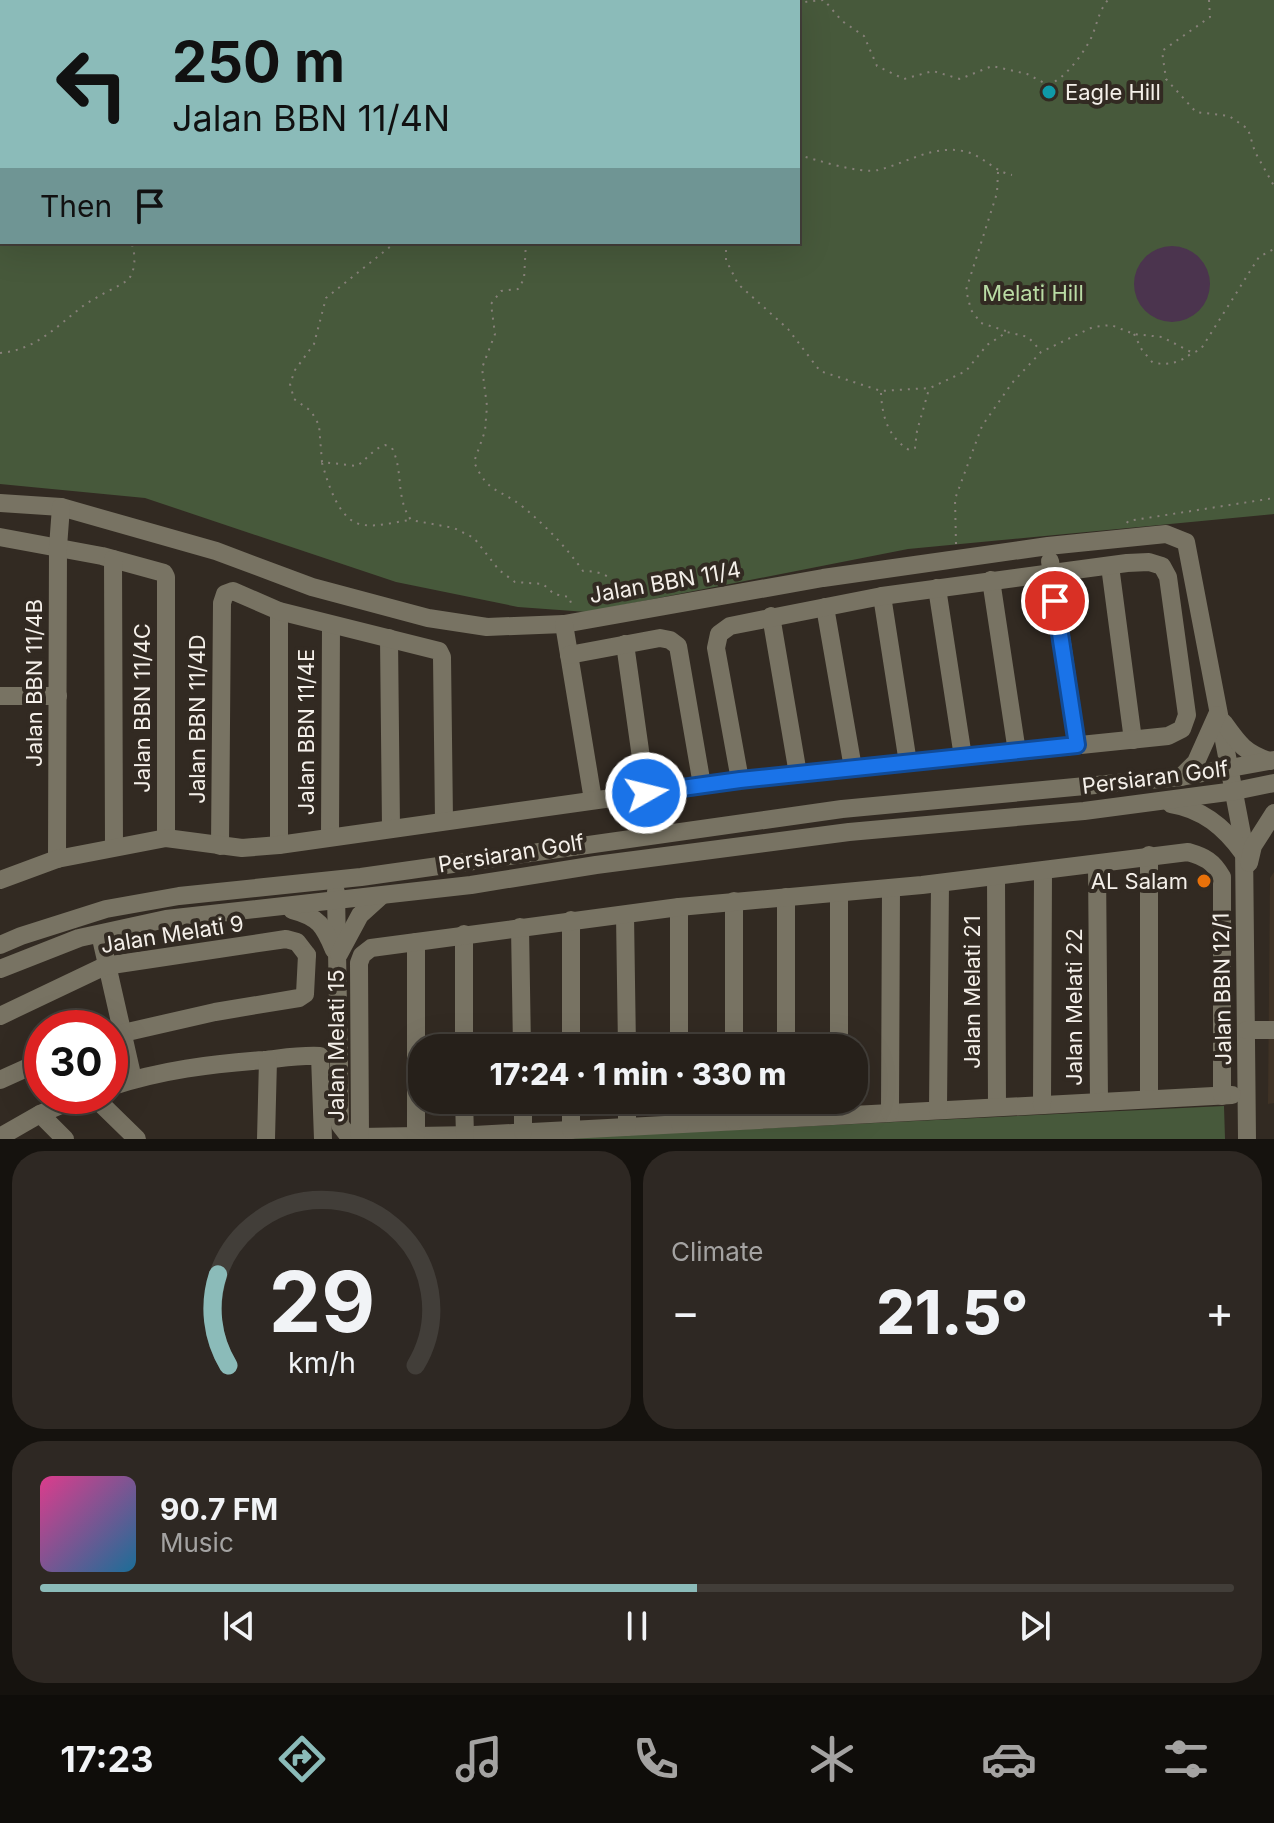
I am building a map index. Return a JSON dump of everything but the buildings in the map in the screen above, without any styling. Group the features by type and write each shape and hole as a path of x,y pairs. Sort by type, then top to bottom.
{"street":[{"name":"Jalan BBN 11/4","path":"0,503 61,507 216,551 312,587 428,618 487,627 570,623 956,558 1166,534 1186,542 1217,709"},
{"name":"Jalan BBN 11/4B","path":"57,859 58,547 61,507"},
{"path":"0,537 113,559 114,847"},
{"path":"1048,546 1077,745"},
{"name":"Jalan BBN 11/4C","path":"113,559 160,571 166,577 166,838"},
{"path":"0,880 57,859 166,838 242,848 279,845 740,780 1168,736 1182,729 1187,715 1168,577 1162,566 1149,562 1051,572 882,596 730,626 719,634 716,648 740,780"},
{"path":"1110,566 1133,740"},
{"path":"991,580 1017,752"},
{"path":"937,588 963,757"},
{"name":"Jalan BBN 11/4D","path":"220,846 222,603 225,594 233,591 279,611"},
{"path":"882,596 908,763"},
{"path":"825,607 853,768"},
{"path":"279,845 279,611 439,651 442,657 444,820"},
{"path":"771,616 798,774"},
{"path":"570,623 569,655 593,800"},
{"name":"Jalan BBN 11/4E","path":"330,837 331,626"},
{"path":"389,638 391,828"},
{"path":"569,655 660,638 678,646 702,785"},
{"path":"625,644 646,793"},
{"path":"0,696 58,696"},
{"path":"1217,709 1238,744 1249,754 1272,760"},
{"path":"1181,777 1196,762 1217,709"},
{"name":"Jalan BBN 12/1","path":"1217,709 1235,791 1265,1027 1247,1095 1247,1139"},
{"name":"Persiaran Golf","path":"0,945 106,909 179,896 336,880 842,809 1181,777 1272,760"},
{"name":"Persiaran Golf","path":"0,969 79,938 166,919 471,885 694,851 849,832 1084,811 1274,783"},
{"path":"1155,802 1182,805 1207,816 1228,833 1244,856"},
{"path":"1245,880 1253,846 1274,813"},
{"path":"416,1136 416,942 679,907 996,877 1188,852 1214,864 1222,877 1222,1096"},
{"path":"1149,855 1149,1099"},
{"name":"Jalan Melati 22","path":"1097,865 1099,1102"},
{"path":"1042,1105 1043,871"},
{"name":"Jalan Melati 21","path":"996,877 997,1107"},
{"path":"336,880 340,1125 347,1134 360,1137 571,1130 734,1121 764,1114"},
{"path":"938,1110 940,883"},
{"path":"890,1112 891,888"},
{"path":"839,893 839,1034"},
{"path":"337,962 360,915 381,896"},
{"path":"786,897 786,1034"},
{"path":"734,901 734,1034"},
{"path":"679,907 679,1034"},
{"path":"282,908 310,915 322,925 337,962"},
{"path":"625,915 627,1034"},
{"path":"571,920 571,1034"},
{"path":"520,927 522,1034"},
{"path":"0,933 21,936"},
{"path":"100,934 112,1010"},
{"path":"464,934 464,1034"},
{"name":"Jalan Melati 9","path":"0,1016 105,966 286,939 297,942 307,955 337,962"},
{"name":"Jalan Melati 15","path":"360,1137 359,963 362,955 371,948 416,942"},
{"path":"128,1031 299,998 305,994 307,986 307,955"},
{"path":"339,1041 359,1041"},
{"path":"128,1081 216,1063 268,1060 297,1054 320,1056 323,1139"},
{"path":"266,1139 268,1060"},
{"path":"128,1066 133,1079"},
{"path":"0,1080 24,1069"},
{"path":"868,1110 890,1112 1247,1095"},
{"path":"0,1137 40,1114 65,1139"},
{"path":"111,1114 137,1139"},
{"path":"464,1114 465,1135"},
{"path":"523,1114 523,1132"},
{"path":"571,1114 571,1130"},
{"path":"627,1114 627,1127"},
{"path":"680,1114 680,1124"},
{"path":"734,1114 734,1121"}],"path":[{"path":"800,4 824,0 842,21 864,36 877,66 904,79 933,71 960,79 992,66 1027,74 1048,85 1059,81 1089,42 1099,11 1108,0"},
{"path":"1209,0 1210,17 1162,51 1166,79 1196,112 1229,116 1248,129 1255,152 1274,186"},
{"path":"800,155 875,171 938,150 963,151 990,161 998,172 997,193 966,290 971,310 981,323 1028,337 1041,352"},
{"path":"998,172 1012,175"},
{"path":"0,353 30,346 56,331 84,306 128,280 133,274 135,251 132,244"},
{"path":"394,244 326,298 314,344 295,370 290,384 294,399 311,411 319,425 322,462 329,487 343,511 356,524 366,526 411,520 454,528 474,538 499,570 515,582 543,584 554,594 569,597 570,623"},
{"path":"526,244 524,279 518,289 501,291 491,304 495,334 482,368 487,406 485,431 474,462 483,483 521,506 566,547 583,571 601,571 617,583 626,612"},
{"path":"726,244 726,260 738,284 788,329 820,371 881,391 930,388 966,371 987,345 1007,332"},
{"path":"1134,334 1153,363 1169,365 1182,361 1201,349 1259,257 1274,249"},
{"path":"956,558 955,499 982,426 1012,383 1041,352 1093,327 1111,325 1134,334 1162,337 1193,353"},
{"path":"881,391 882,414 888,427 901,445 909,450 915,448 930,388"},
{"path":"322,462 357,466 374,449 385,445 392,448 398,460 401,500 411,520"},
{"path":"1120,539 1128,521 1274,498"}],"shaded area":[{"path":"1274,872 1274,1103 1268,1104 1270,878"}],"green space":[{"name":"Melati Hill","path":"800,0 1274,0 1274,514 908,549 587,612 518,607 396,582 145,498 0,484 0,244 800,244"},
{"path":"1224,1106 1225,1139 543,1139"}],"place":[{"name":"Eagle Hill","path":"1049,92"},
{"name":"AL Salam","path":"1204,881"}],"route":[{"path":"646,793 740,780 1077,745 1055,601"}]}
